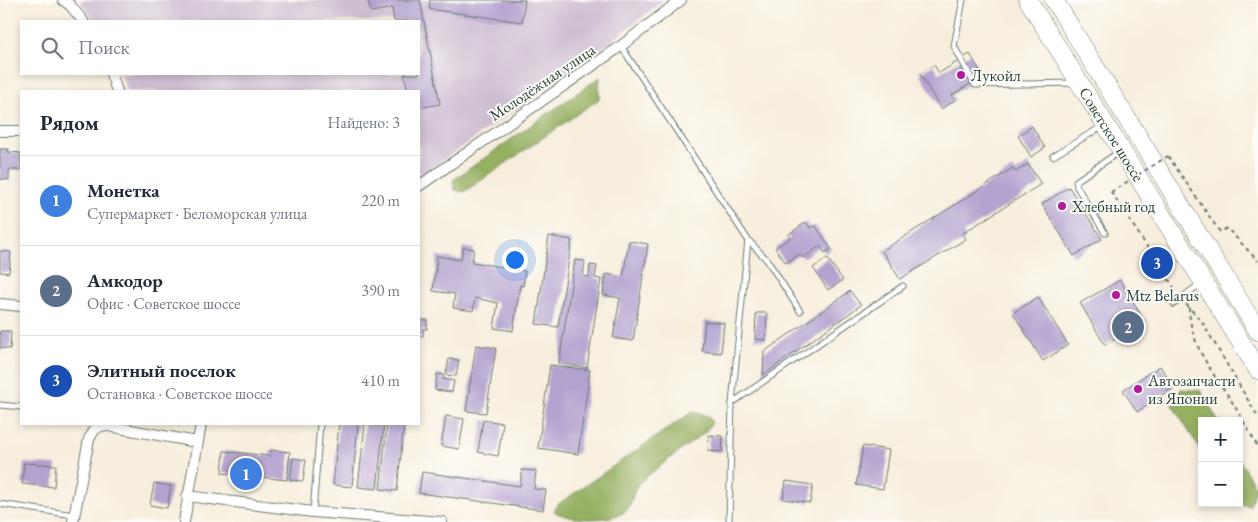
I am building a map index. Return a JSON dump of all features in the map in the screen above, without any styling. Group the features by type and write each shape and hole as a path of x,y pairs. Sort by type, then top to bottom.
{"highway":[{"name":"Советское шоссе","path":"1028,0 1258,370"},
{"name":"Советское шоссе","path":"1054,0 1258,331"}],"street":[{"path":"63,0 70,5 82,20"},
{"name":"Молодёжная улица","path":"420,185 621,46 681,0"},
{"path":"111,75 117,90"},
{"path":"0,130 20,131"},
{"path":"0,304 20,306"},
{"path":"73,519 89,439 95,429 101,425"},
{"path":"107,425 197,442"},
{"path":"184,522 201,425"},
{"path":"187,496 313,512 442,522"}],"lane":[{"path":"963,0 954,46 975,85 1080,83"},
{"path":"621,46 748,240 767,260 800,311"},
{"path":"1053,156 1106,124"},
{"path":"1105,233 1077,187 1076,180 1122,150"},
{"path":"729,522 732,403 748,240"},
{"path":"1174,304 1203,282"},
{"path":"732,403 903,286"},
{"path":"0,405 20,407"},
{"path":"313,512 320,425"},
{"path":"0,504 73,519"}],"path":[{"path":"1258,261 1227,228 1220,232 1168,156 1111,192 1181,299 1202,322 1258,417"},
{"path":"1189,293 1189,306 1194,333 1204,363 1231,401 1258,446"}],"shaded area":[{"path":"80,0 664,0 595,54 420,176 420,90 128,90 121,75 420,75 420,20 93,20"}],"green space":[{"path":"600,77 599,99 464,192 455,190 453,180"},
{"path":"1181,389 1201,391 1216,417 1198,417 1198,446 1172,405"},
{"path":"692,412 708,416 712,423 705,432 641,481 636,487 628,509 613,516 592,519 570,517 554,511 557,505"},
{"path":"1243,466 1255,487 1250,506 1243,505"}],"building":[{"path":"368,0 420,0 440,104 420,108 420,90 408,90 404,75 420,75 420,20 394,20 392,8 371,12"},
{"path":"430,0 525,0 522,22 429,9"},
{"path":"970,54 983,76 952,95 955,100 941,109 920,74 934,65 939,73"},
{"path":"1032,126 1045,148 1031,157 1018,136"},
{"path":"0,149 9,149 8,152 20,153 20,170 9,170 9,180 0,179"},
{"path":"1028,164 1041,184 963,233 966,239 900,279 882,251 1013,168 1016,172"},
{"path":"1069,187 1102,239 1074,256 1042,204"},
{"path":"806,222 810,228 815,225 831,249 825,253 820,246 803,258 800,254 786,263 775,248 790,238 788,235"},
{"path":"549,236 572,240 558,327 536,324"},
{"path":"629,241 648,244 633,341 613,338 620,298 603,295 606,274 623,277"},
{"path":"463,247 474,249 472,262 525,271 523,286 520,285 513,331 494,328 498,303 475,298 473,311 453,308 455,294 433,291 437,256 461,260"},
{"path":"0,251 11,252 9,273 0,272"},
{"path":"827,258 843,280 828,290 813,268"},
{"path":"575,260 585,261 583,276 589,277 590,265 597,266 595,278 601,279 587,368 559,363"},
{"path":"1120,280 1145,322 1105,345 1080,303"},
{"path":"850,291 861,305 763,375 764,352"},
{"path":"1038,297 1068,345 1043,361 1013,313"},
{"path":"756,313 767,313 766,340 755,339"},
{"path":"420,320 427,320 427,329 423,329 423,336 420,336"},
{"path":"705,321 724,323 721,353 702,351"},
{"path":"0,331 11,331 10,349 0,348"},
{"path":"476,345 496,348 486,413 466,411"},
{"path":"449,359 459,360 456,376 446,375"},
{"path":"550,365 590,370 578,454 538,448"},
{"path":"1160,366 1174,387 1137,412 1123,390"},
{"path":"437,374 444,375 443,379 454,381 452,392 435,390"},
{"path":"446,416 464,419 459,449 441,446"},
{"path":"483,420 503,423 498,456 478,452"},
{"path":"339,425 358,425 352,487 333,485"},
{"path":"365,425 384,425 377,489 358,487"},
{"path":"387,425 404,425 397,491 380,489"},
{"path":"709,435 723,436 722,452 708,451"},
{"path":"863,446 889,450 883,489 856,485"},
{"path":"271,450 290,452 287,480 222,473 224,451 270,456"},
{"path":"293,458 306,460 303,481 290,480"},
{"path":"24,463 56,465 54,487 22,484"},
{"path":"522,470 536,471 534,489 546,490 543,510 419,493 422,472 520,486"},
{"path":"786,481 813,485 810,503 783,499"},
{"path":"154,483 171,486 167,508 150,505"}],"place":[{"name":"Лукойл","path":"961,75"},
{"name":"Хлебный год","path":"1062,206"},
{"name":"Элитный поселок","path":"1157,263"},
{"name":"Mtz Belarus","path":"1116,295"},
{"name":"Амкодор","path":"1128,327"},
{"name":"Автозапчасти из Японии","path":"1138,389"},
{"name":"Монетка","path":"246,474"}]}
